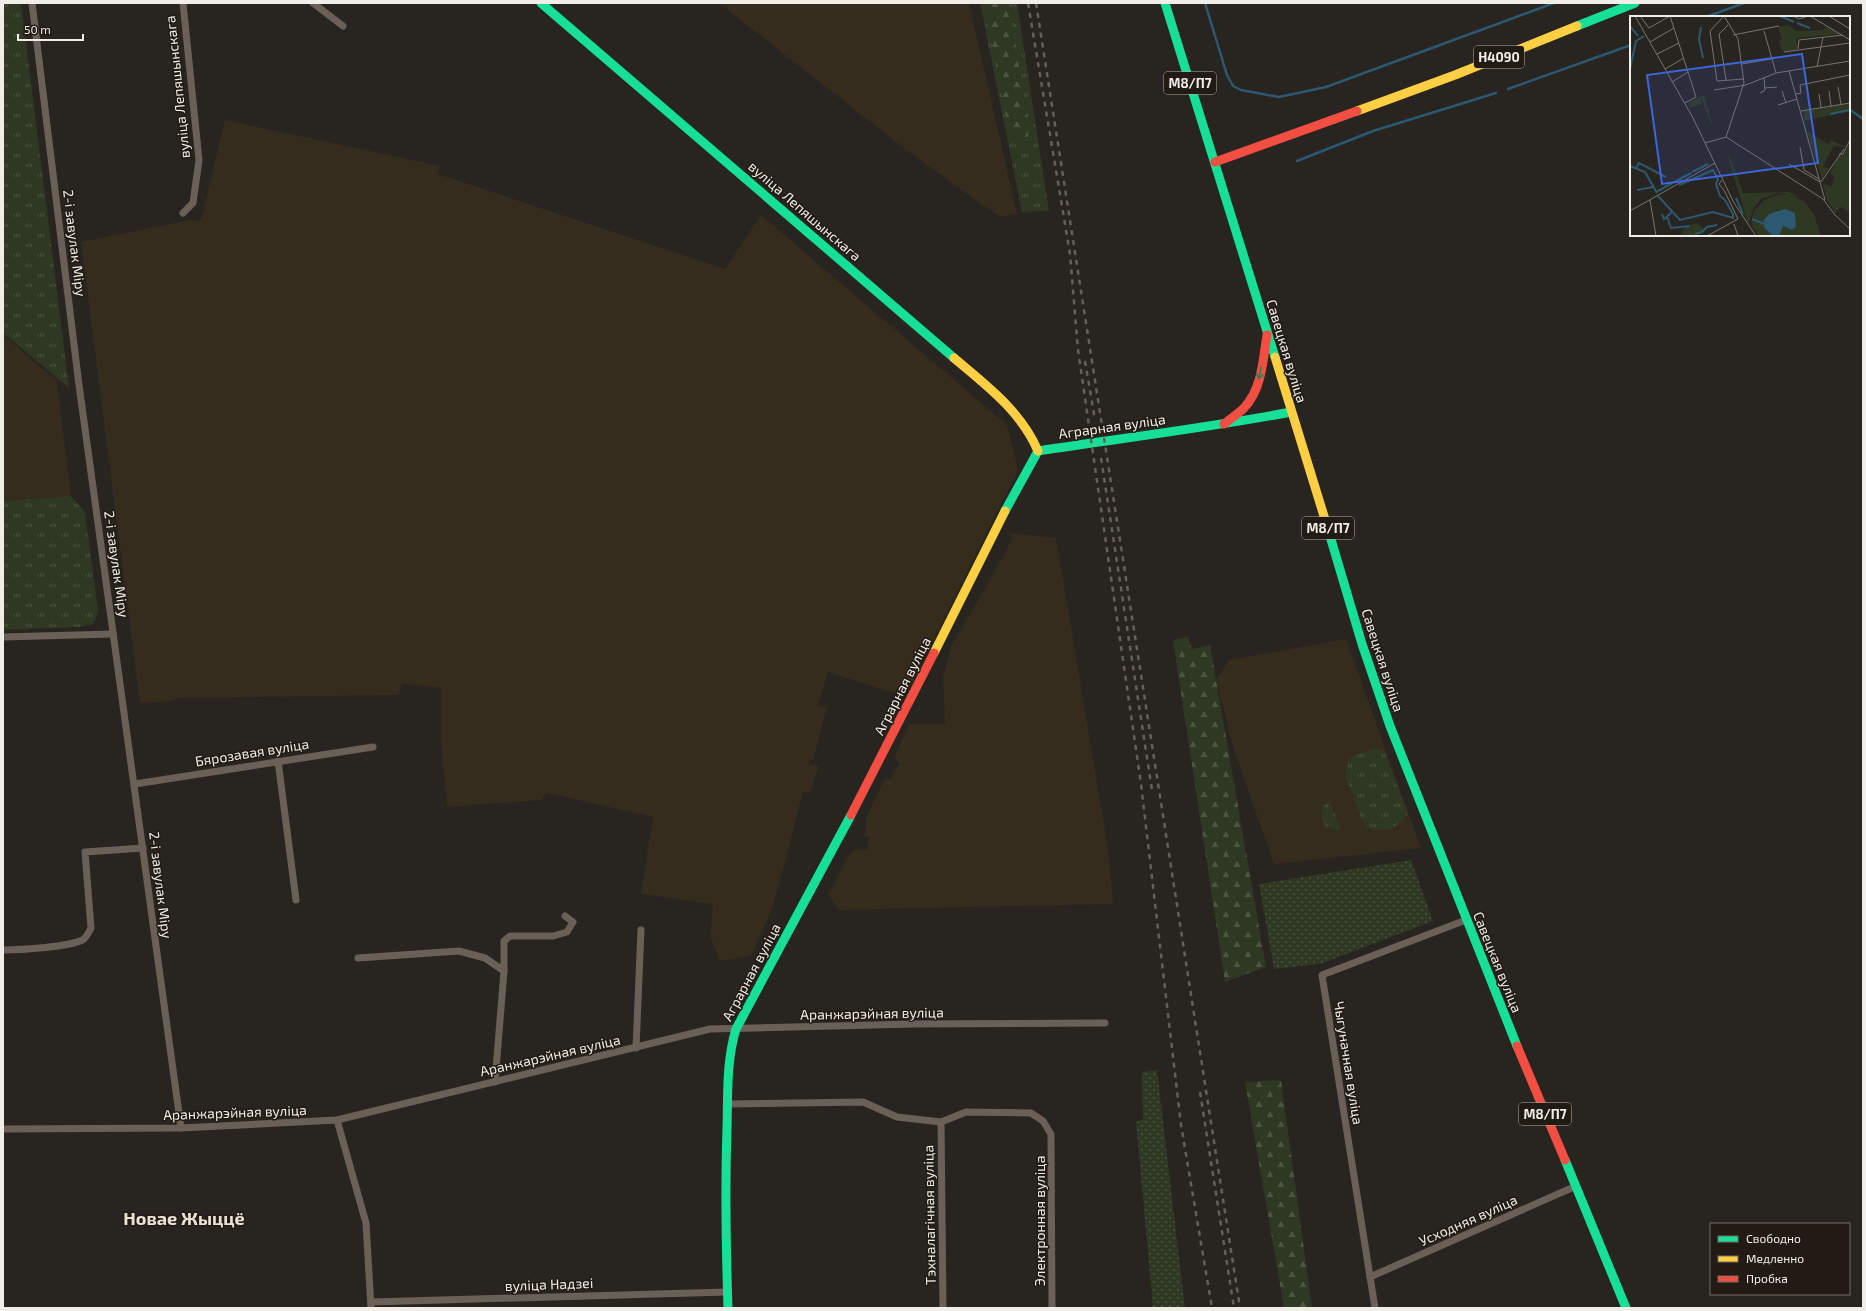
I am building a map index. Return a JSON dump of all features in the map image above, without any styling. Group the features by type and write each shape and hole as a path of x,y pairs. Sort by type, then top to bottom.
{"street":[{"name":"2-і завулак Міру","path":"32,3 80,386 181,1128"},
{"name":"вуліца Лепяшынскага","path":"183,3 199,160 192,203 183,213"},
{"path":"313,3 343,26"},
{"name":"вуліца Лепяшынскага","path":"541,3 1000,397 1026,427 1033,438 1038,451"},
{"name":"Савецкая вуліца","path":"1165,3 1332,542 1362,644 1390,726 1466,920 1626,1308"},
{"name":"Н4090","path":"1215,162 1455,75 1635,3"},
{"path":"1223,425 1243,409 1253,396 1259,379 1267,334"},
{"name":"Аграрная вуліца","path":"728,1308 725,1169 728,1063 731,1044 736,1029 823,869 893,735 1017,487 1038,451 1126,437 1223,425 1291,412"},
{"path":"3,637 113,634"},
{"name":"Бярозавая вуліца","path":"135,784 373,747"},
{"path":"278,761 296,900"},
{"path":"3,950 19,950 76,943 85,938 91,928 91,922 85,852 143,848"},
{"path":"495,1082 504,972 504,941 510,936 553,936 567,932 573,922 565,916"},
{"name":"Чыгуначная вуліца","path":"1375,1308 1322,975 1466,920"},
{"path":"636,1048 641,930"},
{"path":"358,958 459,951 485,958 504,972"},
{"name":"Аранжарэйная вуліца","path":"3,1129 181,1128 337,1120 710,1029 914,1024 1105,1023"},
{"path":"727,1104 863,1102 897,1117 941,1122"},
{"name":"Электронная вуліца","path":"941,1122 966,1112 1031,1113 1043,1121 1051,1134 1052,1308"},
{"path":"337,1120 366,1223 371,1305"},
{"name":"Тэхналагічная вуліца","path":"941,1122 944,1308"},
{"name":"Усходняя вуліца","path":"1370,1277 1576,1186"},
{"name":"вуліца Надзеі","path":"371,1305 728,1292"}],"shaded area":[{"path":"719,3 969,3 1017,214 1001,217 980,203 905,149"},
{"path":"225,120 440,166 438,174 725,269 761,215 1007,425 1018,470 909,689 894,693 828,672 818,705 827,708 813,760 810,759 809,764 819,766 810,793 803,792 773,907 751,956 720,961 710,936 713,904 641,894 653,817 547,793 541,800 447,807 441,744 441,688 403,684 400,688 399,695 178,698 172,701 140,703 81,242 189,220 201,221"},
{"path":"3,335 57,381 71,496 3,501"},
{"path":"1012,533 1056,538 1104,823 1113,904 840,910 828,895 850,853 859,849 867,850 869,837 861,836 865,834 866,818 884,780 891,779 899,763 894,758 909,724 945,724 943,676 951,647 1008,548 1009,543 1011,543"},
{"path":"1346,639 1421,848 1274,864 1234,750 1216,680 1229,660"}],"green space":[{"path":"3,3 21,3 69,388 3,333"},
{"path":"980,3 1017,3 1049,211 1022,212"},
{"path":"984,3 1009,3 1029,130 1026,138 1020,141 1014,140 1009,133"},
{"path":"71,496 85,512 98,610 93,624 80,627 3,630 3,501"},
{"path":"1188,637 1192,649 1210,645 1266,967 1225,982 1173,640"},
{"path":"1377,748 1384,751 1408,813 1395,827 1385,830 1366,828 1345,775 1348,761 1353,756"},
{"path":"1329,802 1341,829 1335,830 1325,826 1321,812 1323,807"},
{"path":"1411,860 1433,921 1320,964 1274,969 1259,884"},
{"path":"1157,1070 1185,1308 1153,1308 1136,1122 1143,1119 1142,1072"},
{"path":"1281,1080 1312,1308 1284,1308 1245,1082"}],"waterway":[{"path":"1205,3 1227,75 1233,86 1241,90 1279,97 1326,87 1554,3"},
{"path":"1709,16 1744,3"},
{"path":"1508,89 1630,45"},
{"path":"1297,161 1373,131 1496,93"},
{"path":"1850,110 1863,119"}],"railway":[{"path":"1028,3 1070,254 1078,350 1141,784 1181,1125 1212,1308"},
{"path":"1036,3 1240,1308"},
{"path":"1085,361 1095,420"},
{"path":"1101,458 1152,790"},
{"path":"1200,1092 1234,1308"}],"traffic: fast":[{"path":"541,3 954,358"},
{"path":"1165,3 1275,357"},
{"path":"1577,26 1635,3"},
{"path":"1038,451 1196,428 1291,412"},
{"path":"1005,511 1038,451"},
{"path":"1327,526 1362,644 1390,726 1517,1046"},
{"path":"728,1308 726,1151 728,1079 733,1041 736,1029 851,815"},
{"path":"1565,1160 1626,1308"}],"traffic: slow":[{"path":"1357,111 1455,75 1577,26"},
{"path":"1275,357 1327,526"},
{"path":"954,358 990,389 1012,411 1022,423 1038,451"},
{"path":"934,653 1005,511"}],"traffic: jam":[{"path":"1215,162 1357,111"},
{"path":"1224,424 1244,408 1255,392 1261,374 1267,335"},
{"path":"851,815 934,653"},
{"path":"1517,1046 1565,1160"}],"district":[{"name":"Новае Жыццё","path":"184,1218"}]}
